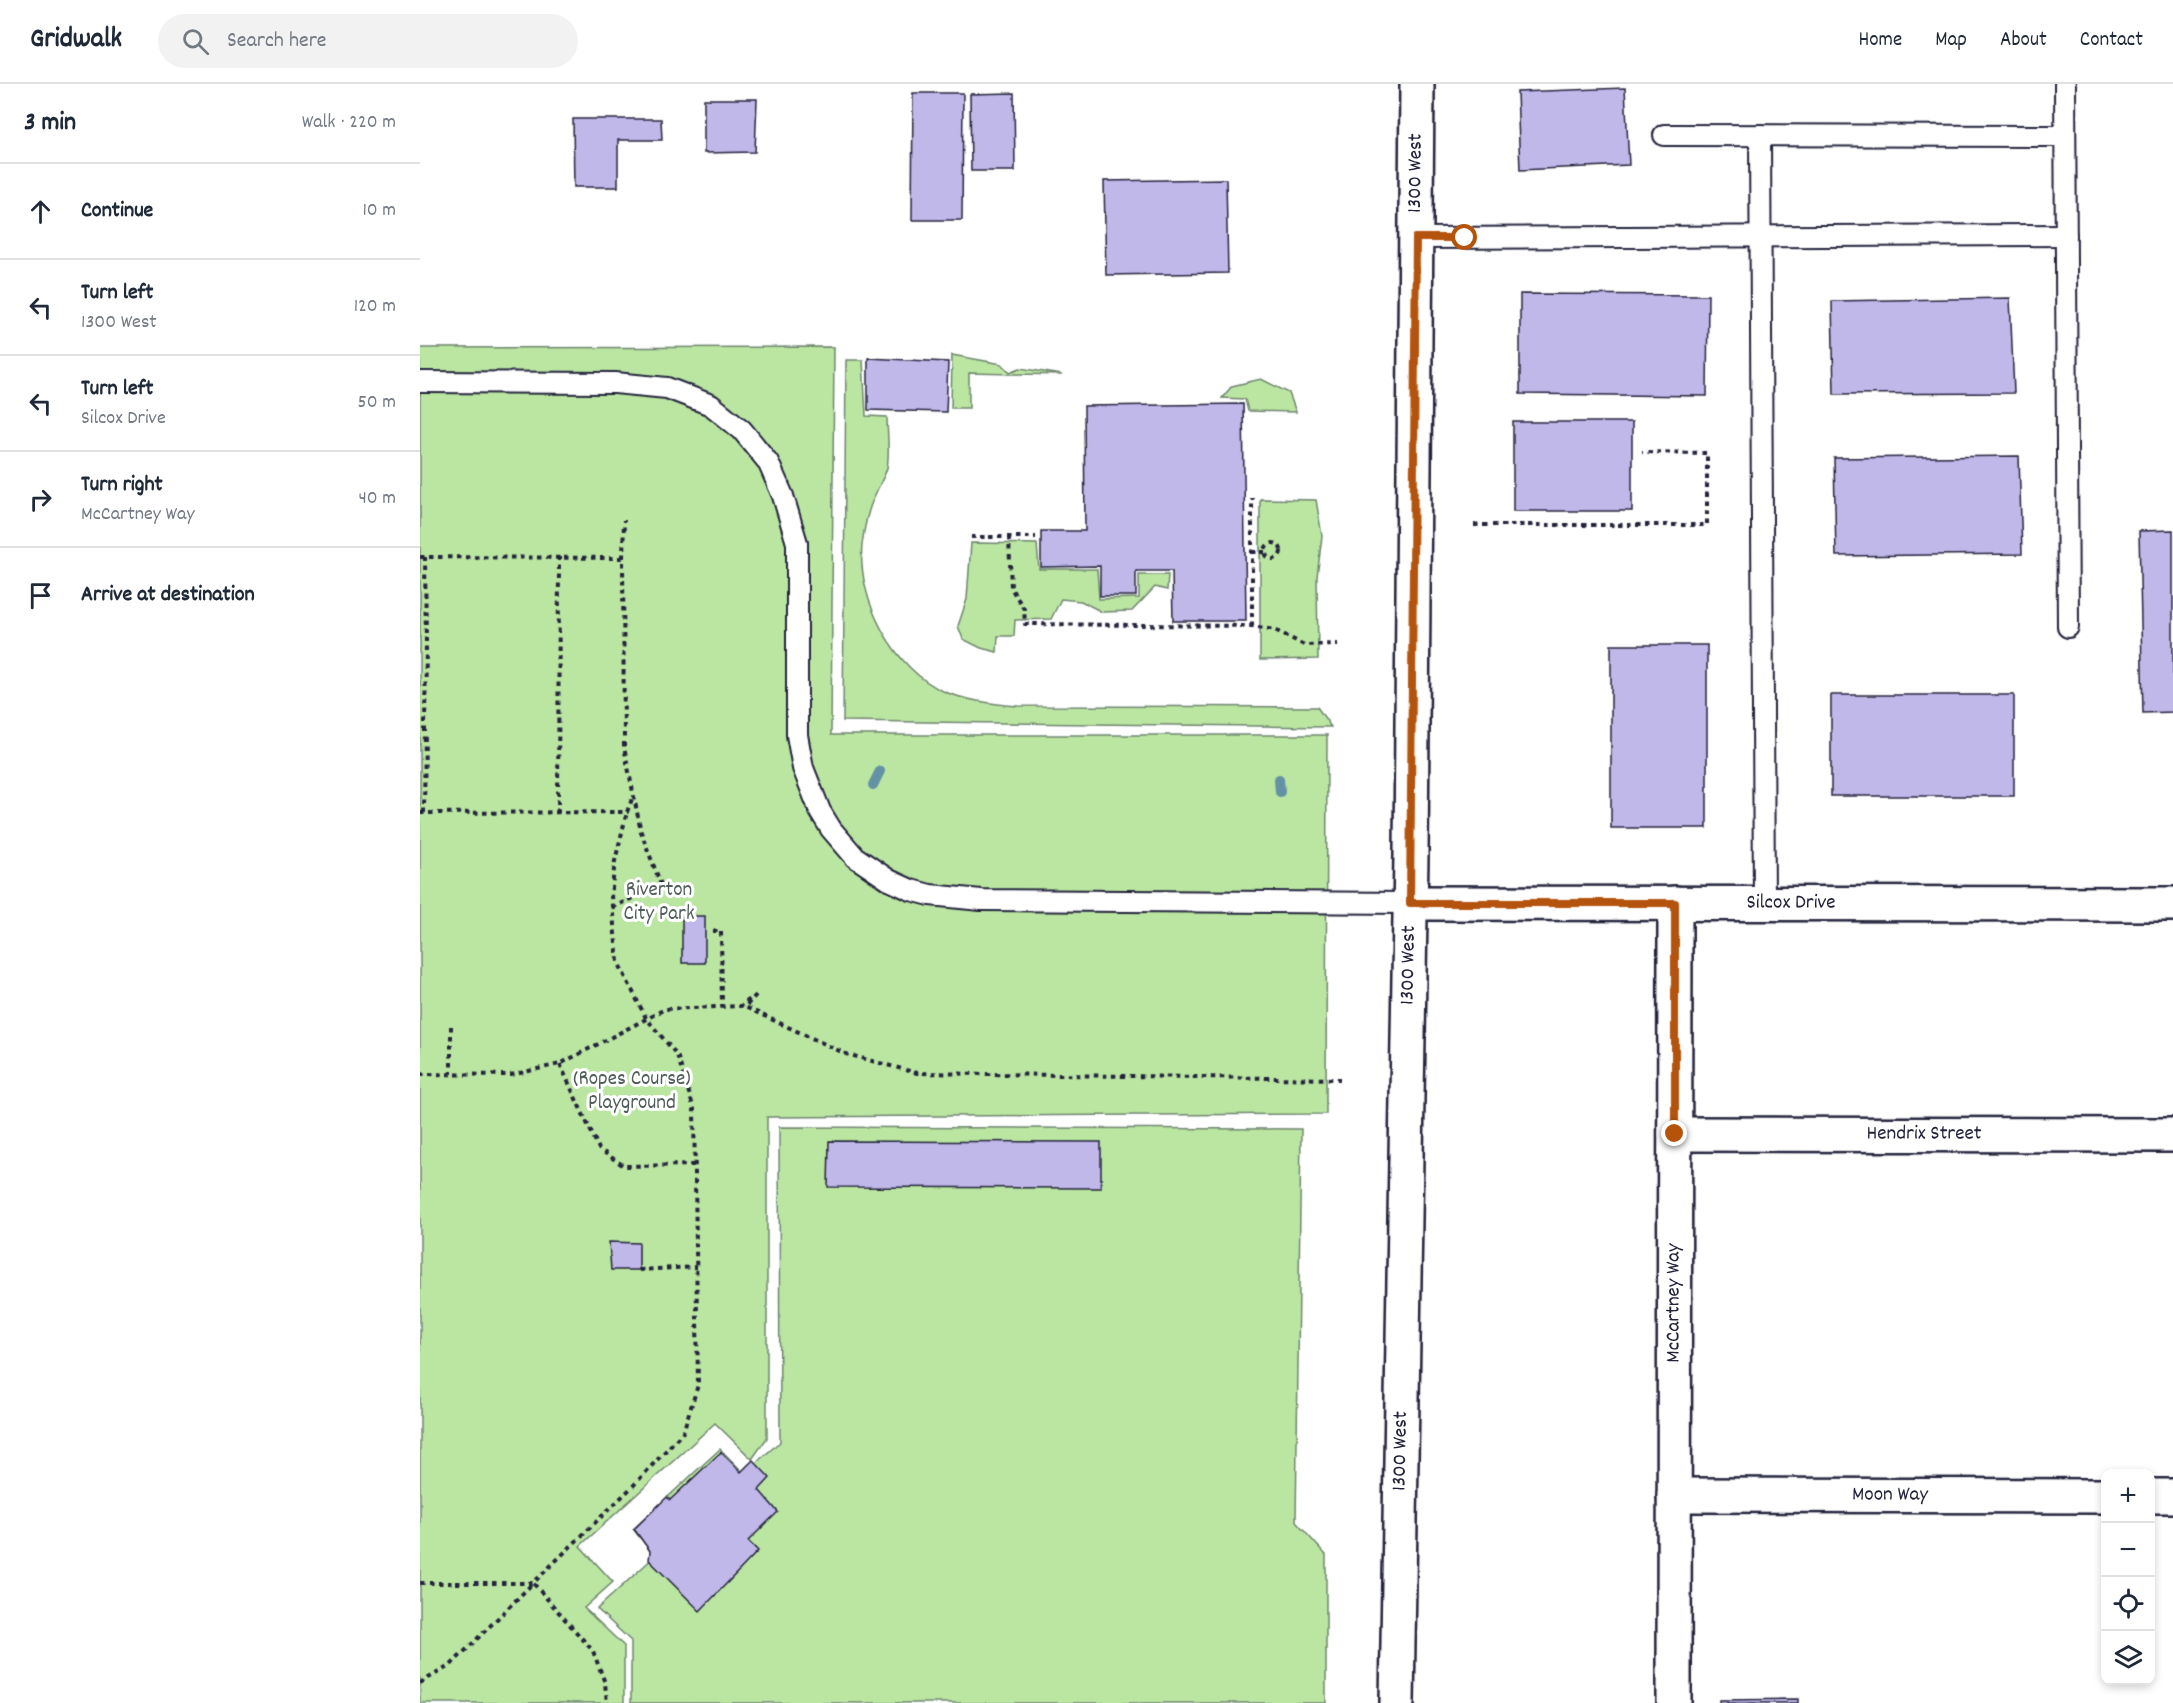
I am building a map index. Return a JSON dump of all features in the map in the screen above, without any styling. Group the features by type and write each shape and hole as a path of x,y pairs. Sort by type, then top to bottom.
{"street":[{"name":"1300 West","path":"1397,1703 1410,903 1417,84"},
{"name":"Silcox Drive","path":"1410,903 2173,904"},
{"name":"McCartney Way","path":"1674,1703 1675,903"},
{"name":"Hendrix Street","path":"1675,1134 2173,1135"},
{"name":"Moon Way","path":"1674,1495 2101,1496"},
{"path":"2155,1496 2173,1496"}],"lane":[{"path":"2065,84 2068,627"},
{"path":"1664,135 2065,136"},
{"path":"1760,135 1764,903"},
{"path":"1416,238 2066,235"},
{"path":"420,382 615,383 667,388 711,405 748,437 768,462 783,496 797,543 797,735 805,776 820,811 843,844 855,857 889,880 911,890 954,899 1410,903"}],"path":[{"path":"1474,525 1707,525 1707,453 1642,452"},
{"path":"1252,498 1252,626"},
{"path":"611,908 661,885 641,832 624,747 624,520"},
{"path":"971,537 1036,537"},
{"path":"1010,537 1011,588 1024,609 1025,624 1252,626 1275,630 1304,645 1338,644"},
{"path":"1272,543 1279,545 1282,550 1279,557 1274,559 1269,558 1265,552 1267,546 1272,543"},
{"path":"1252,552 1265,552"},
{"path":"623,558 422,557 426,644 422,813 627,812"},
{"path":"558,813 559,557"},
{"path":"420,1683 451,1665 633,1486 683,1432 698,1385 694,1109 677,1055 646,1018 618,962 611,908 615,861 633,796"},
{"path":"713,931 721,931 722,1006"},
{"path":"420,1074 511,1075 560,1064 665,1010 741,1006 756,994 745,1007 846,1054 917,1073 1340,1079"},
{"path":"451,1026 451,1074"},
{"path":"560,1064 599,1149 624,1166 695,1165"},
{"path":"639,1270 696,1267"},
{"path":"420,1583 532,1583 593,1651 605,1683 607,1703"}],"green space":[{"name":"Riverton City Park","path":"834,347 831,735 1327,735 1326,1114 767,1117 767,1438 752,1459 715,1423 580,1546 613,1582 584,1608 624,1646 624,1703 420,1703 420,348"},
{"path":"952,355 1002,364 1010,372 1020,368 1062,375 969,373 969,408 951,408"},
{"path":"846,360 863,360 866,416 887,417 887,468 869,509 862,545 862,566 866,588 873,610 895,650 927,682 962,698 1017,706 1317,707 1331,727 843,721"},
{"path":"1261,379 1289,393 1296,412 1248,411 1245,399 1222,398 1232,386"},
{"path":"1260,499 1316,500 1322,536 1317,577 1318,659 1260,660"},
{"path":"971,543 1037,544 1039,569 1097,569 1099,599 1139,598 1139,575 1168,575 1167,590 1155,587 1132,611 1102,612 1081,601 1061,599 1051,619 1015,620 1014,636 998,636 997,652 981,648 963,639 958,626 967,599"},
{"path":"779,1127 1301,1129 1296,1522 1326,1555 1326,1703 631,1703 631,1641 597,1609 655,1556 633,1529 720,1449 744,1473 780,1442"}],"building":[{"path":"1625,88 1629,165 1520,170 1517,92"},
{"path":"913,93 963,93 962,220 912,220"},
{"path":"1014,93 1015,171 971,171 970,94"},
{"path":"704,99 757,99 755,152 704,153"},
{"path":"573,119 661,119 662,140 618,140 618,187 574,187"},
{"path":"1226,179 1228,273 1106,275 1104,181"},
{"path":"1520,294 1708,295 1707,396 1520,394"},
{"path":"2010,298 2014,393 1834,394 1832,301"},
{"path":"868,358 948,362 946,412 868,410"},
{"path":"1243,404 1246,621 1173,621 1172,571 1136,571 1136,596 1100,596 1100,566 1041,567 1041,531 1085,531 1084,406"},
{"path":"1513,422 1632,422 1632,511 1513,511"},
{"path":"2019,456 2022,554 1836,556 1834,458"},
{"path":"2173,530 2173,712 2143,713 2139,531"},
{"path":"1611,645 1707,645 1707,828 1611,828"},
{"path":"1831,695 2014,695 2014,796 1831,796"},
{"path":"682,916 705,916 705,963 682,963"},
{"path":"829,1141 1101,1142 1101,1188 828,1187"},
{"path":"609,1242 639,1243 639,1270 611,1270"},
{"path":"721,1452 741,1472 753,1460 770,1478 759,1490 778,1512 748,1541 758,1551 700,1611 649,1560 650,1551 634,1529 667,1497 670,1500"},
{"path":"1798,1699 1798,1703 1720,1703 1720,1700"}],"waterway":[{"path":"873,785 880,771"},
{"path":"1279,779 1280,792"}],"route":[{"path":"1465,238 1416,238 1410,903 1675,903 1675,1134"}],"park label":[{"name":"(Ropes Course) Playground","path":"632,1092"}]}
